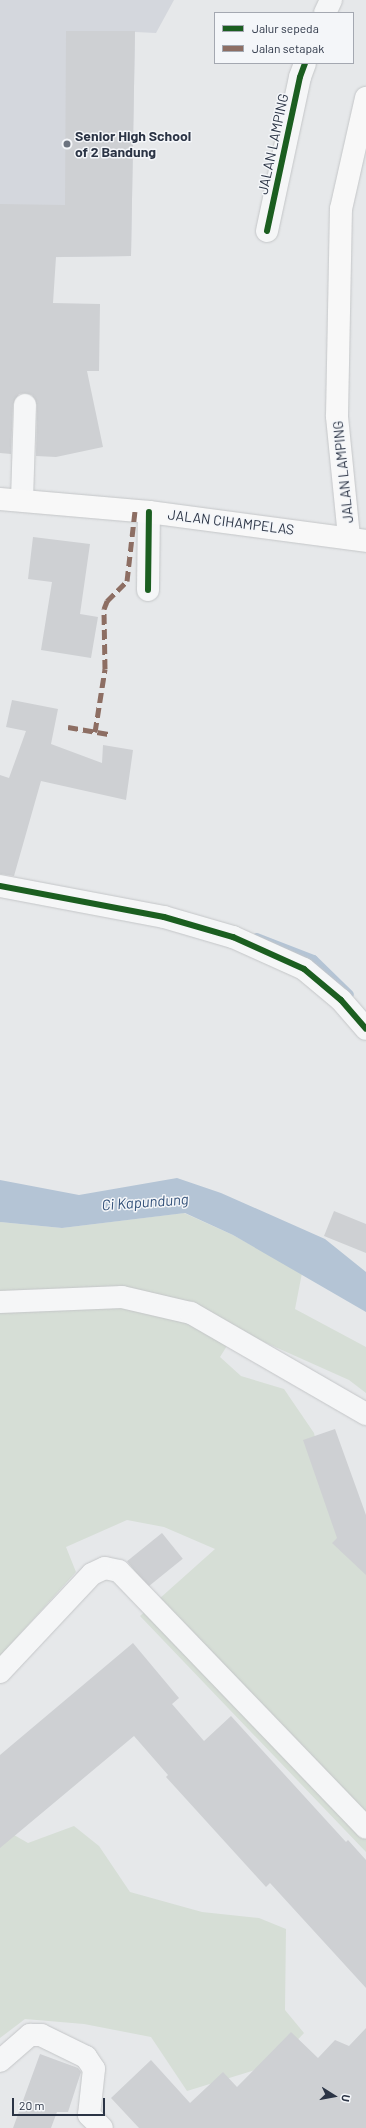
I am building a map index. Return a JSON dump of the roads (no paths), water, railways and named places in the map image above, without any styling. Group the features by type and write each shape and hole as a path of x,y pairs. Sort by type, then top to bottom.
{"main road":[{"name":"JALAN LAMPING","path":"358,539 337,416 341,216 358,128 366,98"},
{"name":"JALAN CIHAMPELAS","path":"0,499 150,512 358,539"}],"street":[{"path":"326,12 331,0"},
{"name":"JALAN LAMPING","path":"267,231 300,78 305,64"},
{"path":"22,500 25,405"},
{"path":"148,590 150,512"},
{"path":"0,886 164,918 233,937 304,969 341,1000 366,1029"},
{"path":"0,1302 122,1297 191,1313 366,1414"},
{"path":"0,1672 92,1574 105,1568 119,1571 366,1828"},
{"path":"0,2061 30,2035 41,2035 86,2057 94,2069 89,2115 102,2128"}],"water":[{"name":"Ci Kapundung","path":"177,1178 221,1193 325,1239 366,1272 366,1312 233,1235 185,1213 62,1228 0,1222 0,1180 79,1195"}],"waterway":[{"path":"256,937 313,959 349,994"}],"place":[{"name":"Senior High School of 2 Bandung","path":"67,144"}]}
